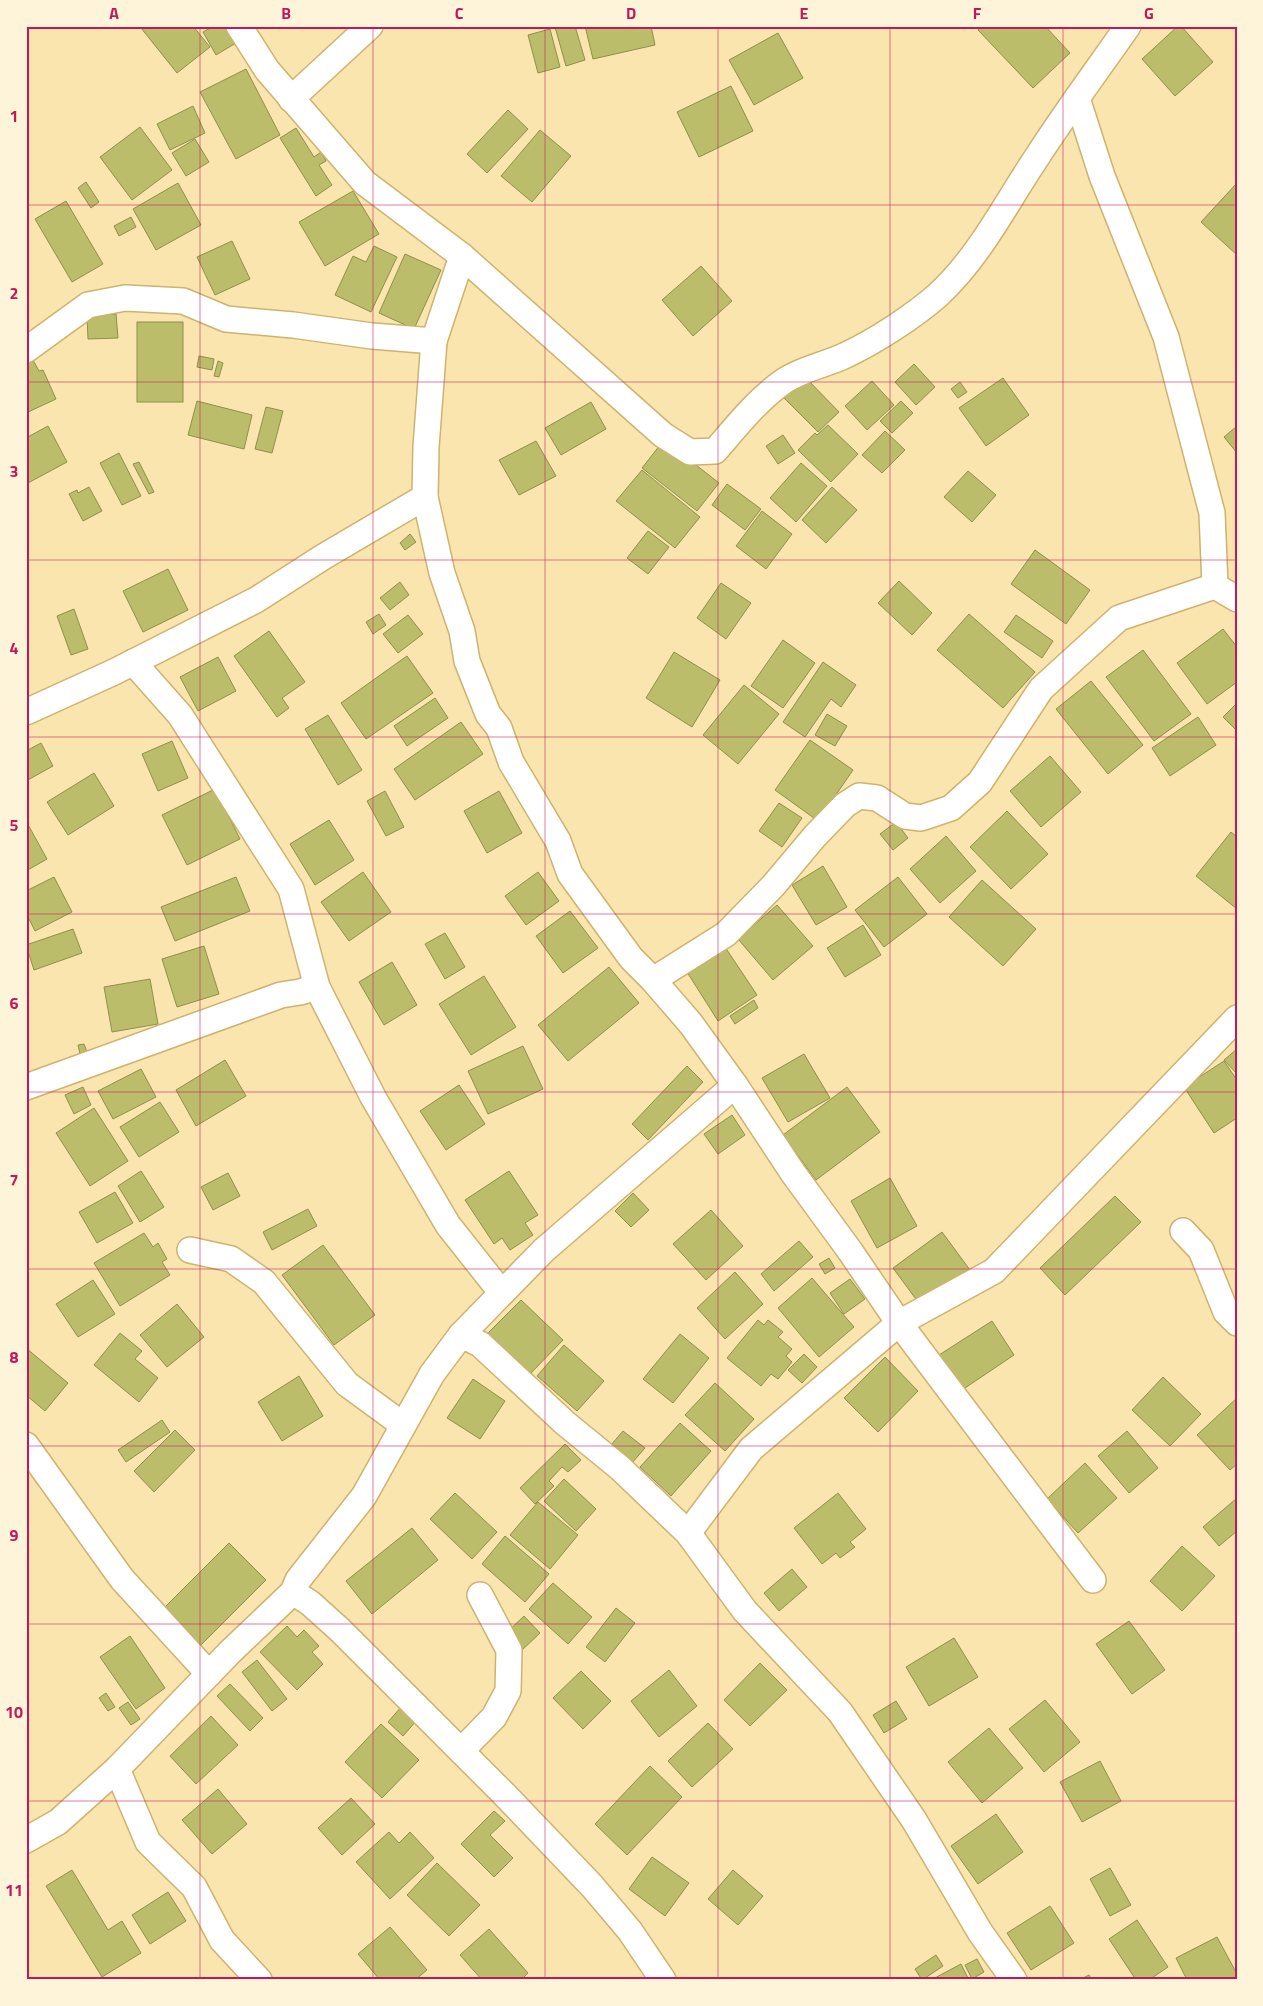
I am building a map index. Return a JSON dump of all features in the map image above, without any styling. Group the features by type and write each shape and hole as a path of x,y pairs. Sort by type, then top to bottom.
{"street":[{"path":"239,26 267,70 364,183 462,256 663,435 690,452 714,451 763,397 785,380 846,355 900,323 954,280 983,242 1037,157 1128,26"},
{"path":"291,98 370,26"},
{"path":"1077,98 1102,176 1166,337 1212,513 1215,586"},
{"path":"462,256 434,341 426,447 425,497 442,573 462,631 467,661 488,714 499,728 511,762 558,841 570,874 631,958 691,1024 899,1323 1093,1580"},
{"path":"26,350 88,304 124,298 183,302 226,319 372,336 434,341"},
{"path":"26,712 133,662 256,600 323,557 425,497"},
{"path":"1215,586 1237,600"},
{"path":"653,980 726,934 773,886 815,836 845,805 859,796 877,798 905,816 921,818 951,808 980,782 1041,689 1119,618 1215,586"},
{"path":"133,662 180,715 291,889 316,987 373,1097 448,1225 501,1292"},
{"path":"26,1087 281,995 316,987"},
{"path":"688,1534 751,1449 899,1323 994,1272 1237,1018"},
{"path":"26,1840 58,1822 117,1769 209,1674 293,1592 298,1580 364,1496 432,1374 461,1335 501,1292 544,1250 735,1085"},
{"path":"1183,1230 1201,1250 1226,1312 1237,1323"},
{"path":"190,1250 231,1259 264,1282 347,1384 403,1425"},
{"path":"461,1335 480,1344 544,1404 620,1468 688,1534 745,1611 840,1712 914,1820 980,1932 1014,1980"},
{"path":"26,1446 122,1579 209,1674"},
{"path":"293,1592 310,1603 340,1630 592,1886 630,1931 664,1980"},
{"path":"461,1751 494,1717 508,1691 509,1650 480,1594"},
{"path":"117,1769 148,1842 194,1887 222,1940 259,1980"}],"building":[{"path":"143,26 193,26 210,47 177,73 141,28"},
{"path":"214,26 229,26 241,40 216,55 203,32"},
{"path":"575,26 585,60 566,66 555,27"},
{"path":"585,26 651,26 655,45 593,59"},
{"path":"981,26 1045,26 1070,53 1033,88 978,30"},
{"path":"1178,26 1181,26 1213,62 1175,96 1142,59"},
{"path":"550,29 560,67 538,73 528,35"},
{"path":"778,33 803,78 754,105 729,60"},
{"path":"246,69 280,135 236,159 200,92"},
{"path":"731,86 753,131 699,157 677,112"},
{"path":"193,106 205,133 170,150 157,124"},
{"path":"508,110 528,129 487,173 467,154"},
{"path":"140,127 172,170 132,200 100,157"},
{"path":"296,128 314,157 321,152 326,161 319,165 332,185 316,196 280,138"},
{"path":"540,130 571,156 532,202 501,176"},
{"path":"195,139 209,162 186,176 172,153"},
{"path":"86,182 99,202 91,208 78,188"},
{"path":"178,183 201,225 156,250 133,209"},
{"path":"1237,184 1237,255 1201,222"},
{"path":"353,191 379,234 325,266 299,222"},
{"path":"66,201 103,264 72,282 35,219"},
{"path":"131,217 136,227 119,236 114,226"},
{"path":"232,241 250,279 215,295 197,257"},
{"path":"374,246 397,257 371,312 335,295 353,256 366,262"},
{"path":"405,254 441,270 414,329 379,313"},
{"path":"701,266 732,301 693,336 662,300"},
{"path":"116,314 118,338 88,339 87,315"},
{"path":"137,322 183,322 183,402 137,402"},
{"path":"199,356 214,359 212,370 197,367"},
{"path":"33,360 39,371 43,370 56,399 26,413 26,363"},
{"path":"218,361 223,363 219,377 214,376"},
{"path":"914,364 935,387 916,405 895,382"},
{"path":"805,377 839,412 818,432 784,398"},
{"path":"1003,378 1029,415 986,446 959,408"},
{"path":"872,381 894,405 867,430 845,406"},
{"path":"960,382 967,392 958,398 951,389"},
{"path":"197,401 252,415 244,449 188,435"},
{"path":"901,401 913,413 892,433 880,421"},
{"path":"591,402 606,429 561,455 545,428"},
{"path":"266,407 283,411 272,453 255,449"},
{"path":"828,425 858,454 831,482 798,450 815,433 817,435"},
{"path":"48,426 67,462 28,483 26,480 26,438"},
{"path":"1237,426 1237,453 1224,437"},
{"path":"885,431 905,450 882,473 862,455"},
{"path":"783,435 795,453 778,464 766,446"},
{"path":"664,440 719,483 697,511 642,468"},
{"path":"536,441 556,476 519,495 499,460"},
{"path":"119,453 141,496 122,505 100,463"},
{"path":"139,462 154,492 149,494 133,464"},
{"path":"801,463 827,486 796,522 770,498"},
{"path":"642,470 700,517 675,548 616,501"},
{"path":"968,471 996,495 972,522 944,497"},
{"path":"727,484 761,509 745,530 712,505"},
{"path":"89,487 102,511 83,521 69,494 77,490 78,493"},
{"path":"832,487 857,510 826,543 802,520"},
{"path":"762,511 792,534 766,569 736,546"},
{"path":"648,531 669,547 648,574 627,558"},
{"path":"410,534 416,542 405,550 400,543"},
{"path":"1035,550 1090,590 1066,624 1011,584"},
{"path":"168,569 188,610 143,632 123,591"},
{"path":"899,581 932,613 912,635 878,603"},
{"path":"400,582 409,595 390,610 380,598"},
{"path":"721,583 751,603 726,639 697,618"},
{"path":"74,609 88,649 71,655 57,616"},
{"path":"379,614 386,625 373,634 366,622"},
{"path":"969,614 1035,672 1003,708 937,650"},
{"path":"408,615 423,634 398,653 383,634"},
{"path":"1016,615 1053,641 1042,658 1004,632"},
{"path":"1223,629 1237,647 1237,682 1207,704 1177,663"},
{"path":"269,631 305,682 282,698 289,708 277,717 234,656"},
{"path":"783,640 815,663 783,708 751,686"},
{"path":"1143,650 1191,714 1154,741 1106,677"},
{"path":"674,652 720,680 692,727 646,698"},
{"path":"407,656 433,693 366,739 341,703"},
{"path":"218,657 236,691 198,711 180,677"},
{"path":"823,662 856,685 841,707 831,699 805,737 783,722"},
{"path":"1091,681 1143,745 1108,774 1056,709"},
{"path":"744,685 779,714 738,764 703,735"},
{"path":"435,698 448,718 407,746 394,726"},
{"path":"1237,703 1237,731 1223,717"},
{"path":"827,714 847,726 835,746 815,735"},
{"path":"328,715 362,770 338,785 305,729"},
{"path":"1198,717 1216,745 1170,776 1152,748"},
{"path":"461,722 483,754 415,800 394,769"},
{"path":"810,740 853,770 818,821 775,790"},
{"path":"172,741 188,778 158,791 142,754"},
{"path":"41,743 53,766 26,781 26,751"},
{"path":"1050,756 1081,792 1041,827 1010,791"},
{"path":"94,773 114,806 68,835 47,802"},
{"path":"215,789 240,839 187,865 162,815"},
{"path":"385,791 404,827 386,836 367,801"},
{"path":"499,791 522,833 487,853 464,811"},
{"path":"779,803 802,818 782,847 759,831"},
{"path":"1007,811 1048,854 1011,889 970,847"},
{"path":"329,820 354,860 315,885 290,844"},
{"path":"26,821 47,859 26,871"},
{"path":"896,822 908,838 893,850 880,834"},
{"path":"1231,832 1237,837 1237,909 1196,876"},
{"path":"946,836 976,871 940,903 910,869"},
{"path":"823,866 847,907 816,925 792,885"},
{"path":"363,872 391,912 349,941 321,902"},
{"path":"538,872 559,901 526,925 505,896"},
{"path":"54,877 72,912 35,931 26,913 26,891"},
{"path":"236,877 250,911 175,941 161,907"},
{"path":"898,877 927,914 884,947 855,910"},
{"path":"982,880 1036,929 1003,966 949,917"},
{"path":"777,905 813,946 773,980 738,939"},
{"path":"570,911 598,948 563,973 536,936"},
{"path":"863,925 881,955 845,977 827,948"},
{"path":"73,929 82,953 34,970 26,945"},
{"path":"445,933 465,967 445,979 425,944"},
{"path":"204,946 219,994 177,1007 162,959"},
{"path":"725,947 757,995 718,1021 687,972"},
{"path":"392,962 417,1005 384,1025 359,982"},
{"path":"609,967 639,1003 568,1061 538,1025"},
{"path":"484,976 516,1027 471,1055 439,1004"},
{"path":"150,979 158,1024 112,1032 104,987"},
{"path":"754,1000 758,1008 735,1024 730,1016"},
{"path":"84,1044 87,1052 80,1054 78,1045"},
{"path":"523,1046 543,1089 488,1114 468,1071"},
{"path":"1237,1049 1237,1074 1224,1060"},
{"path":"804,1054 830,1098 788,1122 762,1078"},
{"path":"225,1060 246,1096 196,1126 176,1090"},
{"path":"1224,1061 1237,1080 1237,1118 1214,1133 1184,1087"},
{"path":"687,1066 703,1082 648,1140 632,1124"},
{"path":"141,1069 156,1097 113,1119 98,1091"},
{"path":"459,1085 485,1124 446,1150 420,1111"},
{"path":"83,1087 91,1105 74,1114 65,1095"},
{"path":"847,1087 880,1132 816,1180 783,1135"},
{"path":"160,1102 179,1132 139,1157 120,1127"},
{"path":"94,1108 128,1161 90,1186 56,1133"},
{"path":"732,1115 745,1135 718,1154 704,1134"},
{"path":"141,1171 164,1207 140,1222 118,1186"},
{"path":"509,1171 538,1215 525,1223 533,1235 510,1250 502,1238 494,1244 465,1200"},
{"path":"228,1173 240,1196 213,1210 201,1187"},
{"path":"890,1178 917,1226 877,1248 851,1201"},
{"path":"115,1192 133,1223 97,1243 79,1212"},
{"path":"633,1193 649,1210 631,1227 615,1211"},
{"path":"1115,1196 1141,1222 1065,1295 1040,1268"},
{"path":"308,1209 317,1226 272,1250 263,1232"},
{"path":"711,1210 743,1246 706,1280 673,1244"},
{"path":"942,1232 970,1270 921,1306 893,1268"},
{"path":"144,1233 153,1247 158,1243 167,1259 162,1262 170,1275 120,1306 94,1263"},
{"path":"799,1241 813,1257 774,1291 761,1274"},
{"path":"323,1245 375,1315 334,1345 282,1275"},
{"path":"829,1258 835,1268 825,1274 819,1264"},
{"path":"735,1272 763,1304 725,1339 697,1308"},
{"path":"812,1278 854,1327 819,1357 778,1308"},
{"path":"850,1279 865,1299 844,1314 830,1293"},
{"path":"93,1280 115,1314 78,1337 56,1304"},
{"path":"521,1300 563,1340 530,1374 488,1333"},
{"path":"177,1304 204,1337 167,1367 140,1335"},
{"path":"758,1320 764,1325 768,1320 783,1332 778,1337 792,1349 786,1356 792,1362 778,1379 771,1374 761,1386 727,1358"},
{"path":"992,1321 1014,1355 962,1390 939,1355"},
{"path":"120,1333 142,1351 135,1359 158,1378 139,1402 94,1365"},
{"path":"680,1334 709,1358 673,1403 643,1379"},
{"path":"564,1345 604,1381 577,1411 537,1376"},
{"path":"26,1348 68,1383 45,1411 26,1395"},
{"path":"804,1354 817,1367 802,1383 788,1370"},
{"path":"885,1357 918,1391 878,1432 844,1398"},
{"path":"299,1376 323,1416 282,1441 258,1402"},
{"path":"1163,1377 1201,1414 1170,1446 1132,1410"},
{"path":"473,1379 505,1401 480,1439 447,1418"},
{"path":"715,1383 754,1419 725,1451 685,1415"},
{"path":"1237,1398 1237,1464 1230,1470 1197,1435"},
{"path":"162,1420 170,1432 126,1462 118,1450"},
{"path":"680,1423 711,1451 671,1496 640,1467"},
{"path":"175,1430 195,1450 154,1492 134,1471"},
{"path":"623,1431 645,1448 632,1463 611,1445"},
{"path":"1127,1431 1158,1468 1129,1493 1098,1456"},
{"path":"565,1444 581,1460 568,1472 562,1467 549,1481 554,1486 535,1504 520,1488"},
{"path":"1085,1463 1117,1498 1078,1533 1047,1499"},
{"path":"564,1479 596,1509 576,1531 544,1501"},
{"path":"455,1493 497,1532 472,1559 430,1519"},
{"path":"838,1493 866,1529 850,1542 855,1547 840,1558 836,1553 822,1564 794,1528"},
{"path":"1237,1498 1237,1531 1219,1546 1203,1527"},
{"path":"538,1502 578,1535 550,1569 510,1535"},
{"path":"412,1528 438,1560 372,1614 346,1581"},
{"path":"505,1536 549,1574 525,1602 482,1564"},
{"path":"229,1543 266,1580 201,1645 164,1608"},
{"path":"1182,1546 1215,1576 1182,1611 1150,1581"},
{"path":"792,1569 807,1587 779,1611 764,1593"},
{"path":"553,1583 592,1617 568,1644 529,1609"},
{"path":"616,1608 635,1623 605,1662 586,1647"},
{"path":"524,1616 540,1633 520,1652 504,1635"},
{"path":"1129,1621 1165,1670 1132,1694 1096,1644"},
{"path":"287,1626 297,1637 304,1630 319,1646 312,1652 323,1664 297,1690 260,1652"},
{"path":"130,1636 165,1688 136,1709 100,1657"},
{"path":"954,1638 978,1677 929,1706 906,1667"},
{"path":"257,1660 287,1699 272,1711 242,1672"},
{"path":"760,1663 787,1690 750,1726 724,1700"},
{"path":"669,1670 697,1706 659,1737 631,1701"},
{"path":"581,1671 611,1701 583,1729 553,1698"},
{"path":"230,1684 263,1718 250,1731 217,1696"},
{"path":"106,1693 115,1707 108,1711 99,1698"},
{"path":"1045,1700 1080,1742 1044,1772 1009,1729"},
{"path":"896,1701 907,1719 884,1733 873,1715"},
{"path":"128,1702 140,1719 131,1725 119,1708"},
{"path":"402,1706 417,1720 403,1736 388,1722"},
{"path":"211,1716 238,1745 196,1784 170,1756"},
{"path":"708,1723 733,1749 692,1787 668,1761"},
{"path":"381,1724 419,1760 382,1798 345,1762"},
{"path":"989,1728 1023,1768 982,1803 948,1762"},
{"path":"1100,1761 1121,1801 1082,1822 1060,1782"},
{"path":"650,1766 682,1797 627,1855 595,1824"},
{"path":"218,1789 247,1824 212,1854 182,1820"},
{"path":"351,1798 375,1824 342,1855 318,1828"},
{"path":"494,1811 505,1821 490,1835 513,1858 494,1877 461,1844"},
{"path":"996,1814 1023,1852 978,1884 951,1846"},
{"path":"389,1832 399,1843 410,1832 434,1858 390,1899 356,1862"},
{"path":"652,1857 689,1883 665,1916 629,1889"},
{"path":"437,1863 480,1905 449,1936 407,1895"},
{"path":"1110,1868 1131,1905 1110,1916 1090,1879"},
{"path":"72,1870 108,1930 122,1921 141,1953 102,1977 46,1886"},
{"path":"733,1870 763,1896 738,1925 708,1899"},
{"path":"168,1892 186,1921 150,1944 132,1915"},
{"path":"1050,1906 1074,1943 1031,1970 1007,1933"},
{"path":"1137,1920 1168,1967 1149,1980 1136,1980 1109,1939"},
{"path":"390,1927 427,1970 415,1980 380,1980 358,1954"},
{"path":"489,1929 528,1973 521,1980 482,1980 460,1955"},
{"path":"1217,1937 1237,1974 1237,1980 1187,1980 1176,1958"},
{"path":"936,1955 943,1966 922,1980 915,1969"},
{"path":"977,1959 984,1972 972,1979 965,1965"},
{"path":"961,1964 969,1980 931,1980"},
{"path":"1089,1975 1092,1980 1079,1980"}]}
